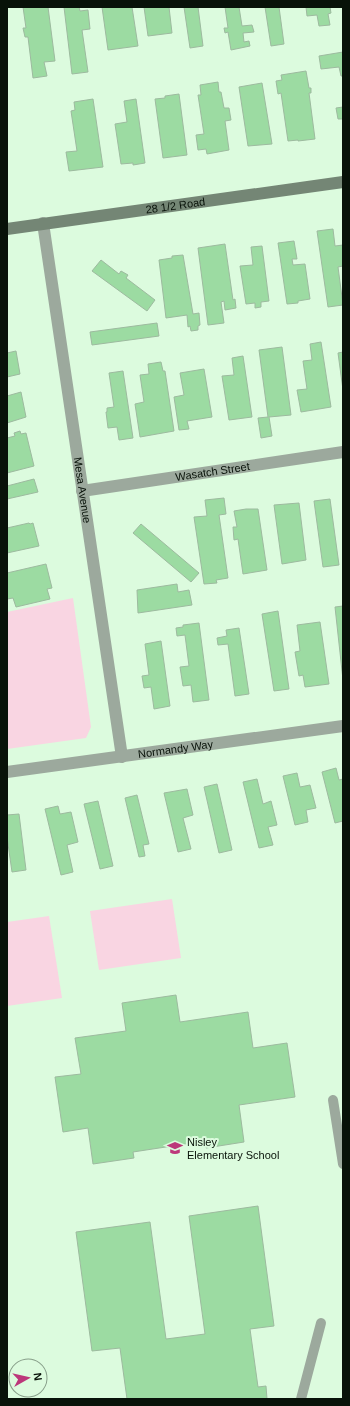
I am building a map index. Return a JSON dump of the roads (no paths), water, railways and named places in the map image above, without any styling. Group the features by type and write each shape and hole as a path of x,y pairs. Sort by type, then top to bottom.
{"street":[{"name":"28 1/2 Road","path":"7,229 343,182"},
{"name":"Mesa Avenue","path":"43,224 122,757"},
{"name":"Wasatch Street","path":"82,491 343,452"},
{"name":"Normandy Way","path":"7,772 343,726"}],"lane":[{"path":"333,1100 343,1164"},
{"path":"301,1399 320,1323"}],"place":[{"name":"Nisley Elementary School","path":"175,1148"}]}
